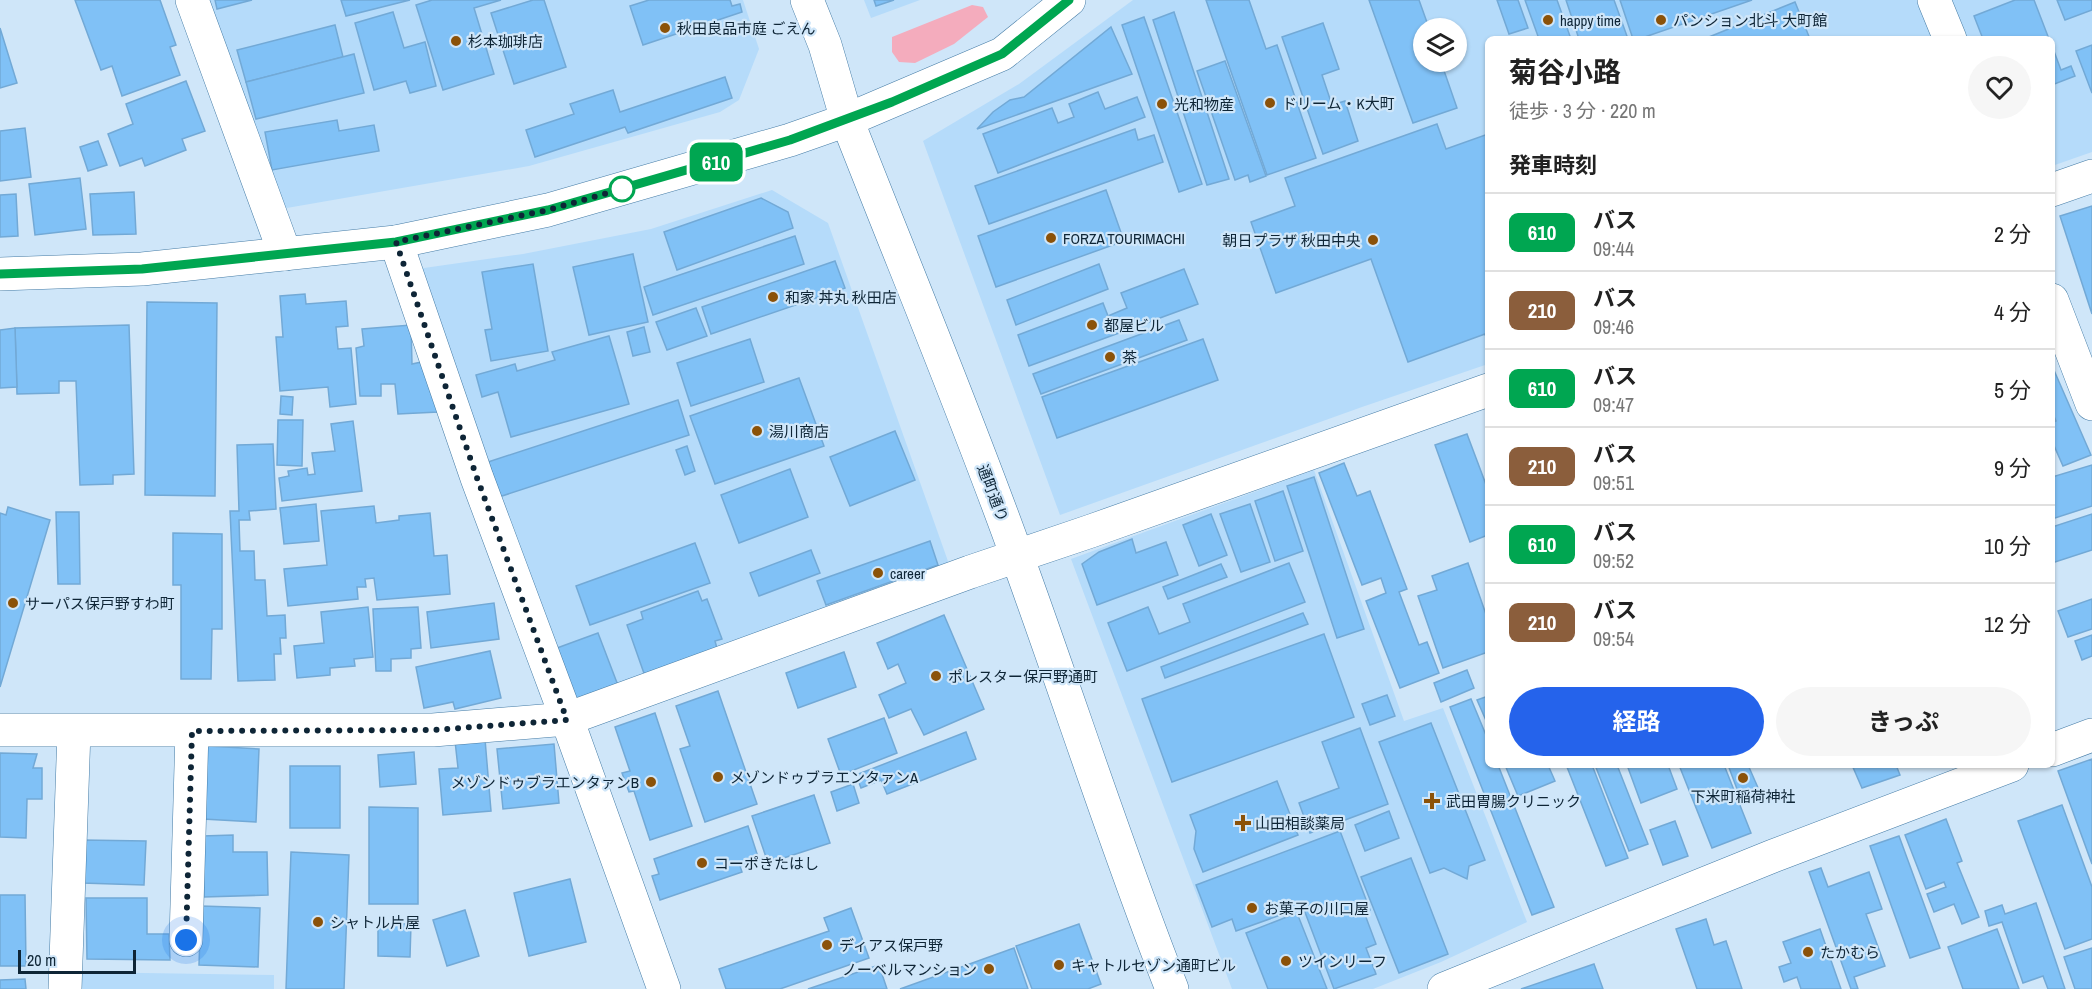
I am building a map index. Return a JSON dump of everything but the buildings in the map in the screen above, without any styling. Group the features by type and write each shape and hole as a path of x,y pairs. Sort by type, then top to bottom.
{"street":[{"path":"192,0 285,254"},
{"name":"通町通り","path":"807,0 825,45 847,120 1017,556 1135,896 1172,989"},
{"path":"0,274 142,269 396,242 580,201 790,140 847,120 1002,54 1069,0"},
{"path":"1934,0 1949,36"},
{"path":"2055,189 2092,176"},
{"path":"396,242 477,478 664,989"},
{"path":"2055,308 2092,404"},
{"path":"0,730 433,730 567,720 1017,556 1485,391"},
{"path":"65,989 74,731"},
{"path":"186,940 192,731"},
{"path":"2055,749 2092,735"},
{"path":"1444,989 1773,856 2004,768"}],"shaded area":[{"path":"204,0 743,0 759,49 739,100 720,112 529,166 281,209"},
{"path":"864,0 920,0 871,18"},
{"path":"1133,0 1923,0 1938,36 1485,36 1485,365 1060,515 923,141 1019,84"},
{"path":"1952,0 2092,0 2092,152 2055,165 2055,36 1967,36"},
{"path":"972,5 983,7 988,17 954,44 915,63 899,62 892,52 892,37"},
{"path":"772,190 828,223 949,564 574,710 417,269 523,254 651,229"},
{"path":"1314,470 1404,721 1443,708 1527,922 1441,962 1373,989 1232,989 1071,559"},
{"path":"79,972 274,975 274,989 78,989"}],"bus line":[{"name":"610","path":"0,274 142,269 396,242 548,210 790,140 892,102 1002,54 1069,0"}],"place":[{"name":"happy time","path":"1548,20"},
{"name":"パンション北斗 大町館","path":"1661,20"},
{"name":"秋田良品市庭 ごえん","path":"665,28"},
{"name":"杉本珈琲店","path":"456,41"},
{"name":"ドリーム・K大町","path":"1270,103"},
{"name":"光和物産","path":"1162,104"},
{"name":"FORZA TOURIMACHI","path":"1051,238"},
{"name":"朝日プラザ 秋田中央","path":"1373,240"},
{"name":"和家 丼丸 秋田店","path":"773,297"},
{"name":"都屋ビル","path":"1092,325"},
{"name":"茶","path":"1110,357"},
{"name":"湯川商店","path":"757,431"},
{"name":"career","path":"878,573"},
{"name":"サーパス保戸野すわ町","path":"13,603"},
{"name":"ポレスター保戸野通町","path":"936,676"},
{"name":"メゾンドゥブラエンタァンA","path":"718,777"},
{"name":"下米町稲荷神社","path":"1743,778"},
{"name":"メゾンドゥブラエンタァンB","path":"651,782"},
{"name":"武田胃腸クリニック","path":"1432,801"},
{"name":"山田相談薬局","path":"1243,823"},
{"name":"コーポきたはし","path":"702,863"},
{"name":"お菓子の川口屋","path":"1252,908"},
{"name":"シャトル片屋","path":"318,922"},
{"name":"ディアス保戸野","path":"827,945"},
{"name":"たかむら","path":"1808,952"},
{"name":"ツインリーフ","path":"1286,961"},
{"name":"キャトルセゾン通町ビル","path":"1059,965"},
{"name":"ノーベルマンション","path":"989,969"}],"route":[{"path":"186,940 192,731 433,730 567,720 477,478 396,242 548,210 622,189"}]}
